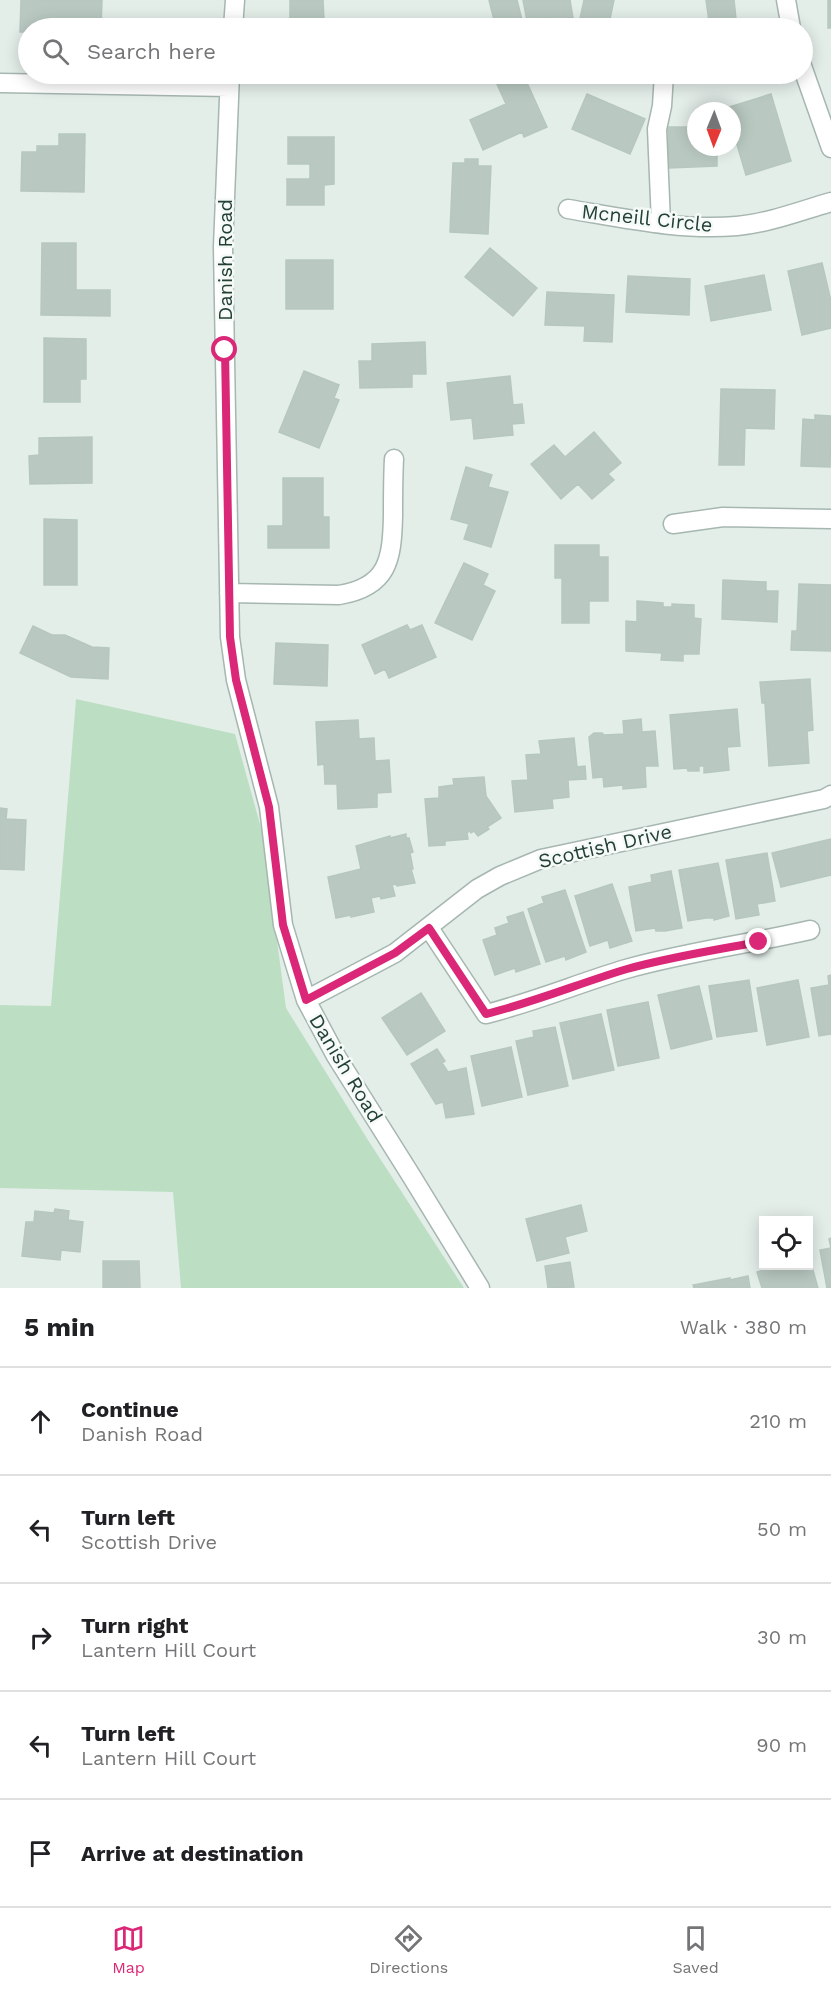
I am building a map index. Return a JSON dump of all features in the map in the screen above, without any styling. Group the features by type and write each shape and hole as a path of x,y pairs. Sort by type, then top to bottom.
{"street":[{"path":"234,18 236,0"},
{"path":"786,0 789,18"},
{"path":"0,83 18,83"},
{"name":"Danish Road","path":"229,84 223,247 230,637 236,680 269,807 283,925 306,1000 336,1056 480,1288"},
{"path":"661,223 657,129 663,84"},
{"path":"808,84 831,148"},
{"name":"Mcneill Circle","path":"568,209 698,227 738,226 776,219 831,202"},
{"path":"228,592 339,595 356,592 371,584 382,573 390,557 394,459"},
{"path":"673,524 723,517 831,519"},
{"name":"Scottish Drive","path":"306,1000 395,953 477,889 500,876 541,859 824,799 831,795"},
{"path":"429,928 486,1014 661,960 810,930"}],"green space":[{"path":"76,699 235,734 263,835 286,1008 464,1288 181,1288 173,1192 0,1188 0,1005 51,1006"}],"building":[{"path":"21,0 102,0 101,18 20,18"},
{"path":"290,0 323,0 324,18 290,18"},
{"path":"489,0 517,0 522,18 494,18"},
{"path":"523,0 570,0 573,18 526,18"},
{"path":"584,0 614,0 610,18 580,18"},
{"path":"706,0 734,0 736,18 709,18"},
{"path":"828,0 831,0 831,28 828,28"},
{"path":"497,84 528,84 547,127 524,137 522,132 483,150 470,120 506,104"},
{"path":"587,94 645,119 630,154 572,129"},
{"path":"771,94 791,161 746,175 740,156 741,103"},
{"path":"668,127 687,127 687,156 717,156 717,166 669,168"},
{"path":"59,134 85,134 84,192 21,191 22,152 37,152 37,146 59,146"},
{"path":"288,137 334,137 334,184 324,185 324,205 287,205 287,179 310,179 310,164 288,164"},
{"path":"465,159 478,159 478,166 491,166 488,234 450,232 453,163 465,163"},
{"path":"42,243 76,243 76,290 110,290 110,316 41,315"},
{"path":"490,248 537,288 513,316 465,277"},
{"path":"286,260 333,260 333,309 286,309"},
{"path":"822,263 831,301 831,328 802,335 788,271"},
{"path":"764,275 771,310 711,321 705,286"},
{"path":"628,276 690,279 689,315 626,312"},
{"path":"547,292 614,295 612,342 584,341 585,326 545,325"},
{"path":"44,338 86,339 86,379 80,379 80,402 44,402"},
{"path":"425,342 426,374 412,374 412,387 360,388 359,361 372,361 372,344"},
{"path":"304,371 339,385 334,398 339,400 319,448 279,432"},
{"path":"510,376 513,405 522,404 524,423 512,424 513,435 474,439 472,418 451,420 447,383"},
{"path":"721,389 775,390 774,429 745,428 744,465 719,465"},
{"path":"815,415 831,416 830,467 801,466 803,419 815,420"},
{"path":"594,432 621,463 608,474 614,480 592,499 578,484 561,499 531,464 554,445 565,457"},
{"path":"92,437 92,483 30,484 29,456 39,455 39,438"},
{"path":"466,467 492,475 488,487 508,492 491,547 464,539 469,524 451,519"},
{"path":"283,478 323,478 323,517 329,517 329,548 268,548 268,526 283,526"},
{"path":"44,519 77,520 77,585 44,585"},
{"path":"555,545 599,545 599,557 608,557 608,601 589,601 589,623 562,623 562,578 555,578"},
{"path":"464,563 488,574 483,585 495,591 472,640 435,623"},
{"path":"723,580 766,582 766,591 778,591 777,622 722,619"},
{"path":"799,584 831,585 831,651 791,650 792,631 797,631"},
{"path":"637,601 663,603 663,607 672,607 672,604 694,605 694,618 701,619 699,654 683,654 683,661 661,660 662,653 626,651 626,621 637,622"},
{"path":"407,625 410,630 422,625 436,657 389,678 385,669 375,674 362,645"},
{"path":"33,626 52,635 65,635 92,647 109,648 108,679 71,677 20,653"},
{"path":"276,643 328,645 327,686 274,684"},
{"path":"810,679 813,730 807,731 809,763 769,766 765,703 762,703 760,682"},
{"path":"737,709 740,746 727,747 729,770 704,773 704,766 699,766 699,771 688,771 687,768 674,769 670,715"},
{"path":"641,719 642,732 655,731 658,766 645,766 646,787 623,789 623,785 604,787 603,777 593,778 589,737 594,733 624,734 623,721"},
{"path":"358,720 359,739 374,738 375,761 389,760 391,792 377,793 377,807 338,809 337,784 325,784 324,764 318,765 316,722"},
{"path":"574,738 577,767 585,766 586,779 568,780 569,797 552,799 553,808 515,812 512,781 528,780 526,755 541,754 539,741"},
{"path":"484,777 486,796 501,818 478,836 474,831 471,833 470,831 467,833 468,839 445,841 445,845 429,846 425,799 439,798 439,787 454,785 453,779"},
{"path":"0,808 7,809 6,819 26,820 24,870 0,869"},
{"path":"406,834 413,852 410,853 413,869 411,869 415,883 392,885 395,896 381,899 380,896 371,898 374,912 336,918 328,877 361,869 356,846"},
{"path":"831,839 831,875 781,887 772,853"},
{"path":"767,853 775,901 757,904 759,915 736,919 726,860"},
{"path":"718,863 729,916 714,920 714,918 706,918 688,921 679,870"},
{"path":"671,871 682,928 665,931 656,931 655,928 636,931 629,887 652,882 651,875"},
{"path":"612,884 632,941 610,948 608,940 590,946 575,896"},
{"path":"565,890 586,952 566,960 565,956 546,962 528,909 544,903 542,897"},
{"path":"523,912 540,964 516,972 515,968 495,975 483,940 497,935 495,928 509,923 507,917"},
{"path":"831,975 831,1034 819,1036 811,988 829,985 828,976"},
{"path":"749,980 757,1031 717,1037 709,986"},
{"path":"798,980 809,1037 767,1045 757,988"},
{"path":"699,986 712,1039 671,1049 658,995"},
{"path":"421,993 445,1031 407,1055 382,1018"},
{"path":"648,1002 659,1058 618,1066 607,1010"},
{"path":"601,1014 614,1070 573,1079 560,1023"},
{"path":"555,1027 568,1086 528,1095 516,1041 534,1037 533,1031"},
{"path":"511,1047 522,1097 482,1106 471,1056"},
{"path":"437,1049 445,1061 442,1063 448,1072 466,1068 474,1114 446,1118 443,1102 436,1104 411,1064"},
{"path":"581,1205 587,1231 565,1237 569,1253 537,1261 526,1219"},
{"path":"55,1209 69,1211 68,1220 83,1222 80,1252 61,1250 60,1260 22,1256 26,1222 34,1222 35,1211 54,1213"},
{"path":"831,1248 831,1288 827,1288 820,1250"},
{"path":"103,1261 139,1261 140,1288 103,1288"},
{"path":"570,1262 574,1287 548,1288 545,1266"},
{"path":"813,1270 818,1288 762,1288 757,1272"},
{"path":"748,1276 750,1288 694,1288 693,1285 730,1278 730,1280"}],"route":[{"path":"225,350 230,637 236,680 269,807 283,925 306,1000 395,953 429,928 486,1014 661,960 759,942"}]}
